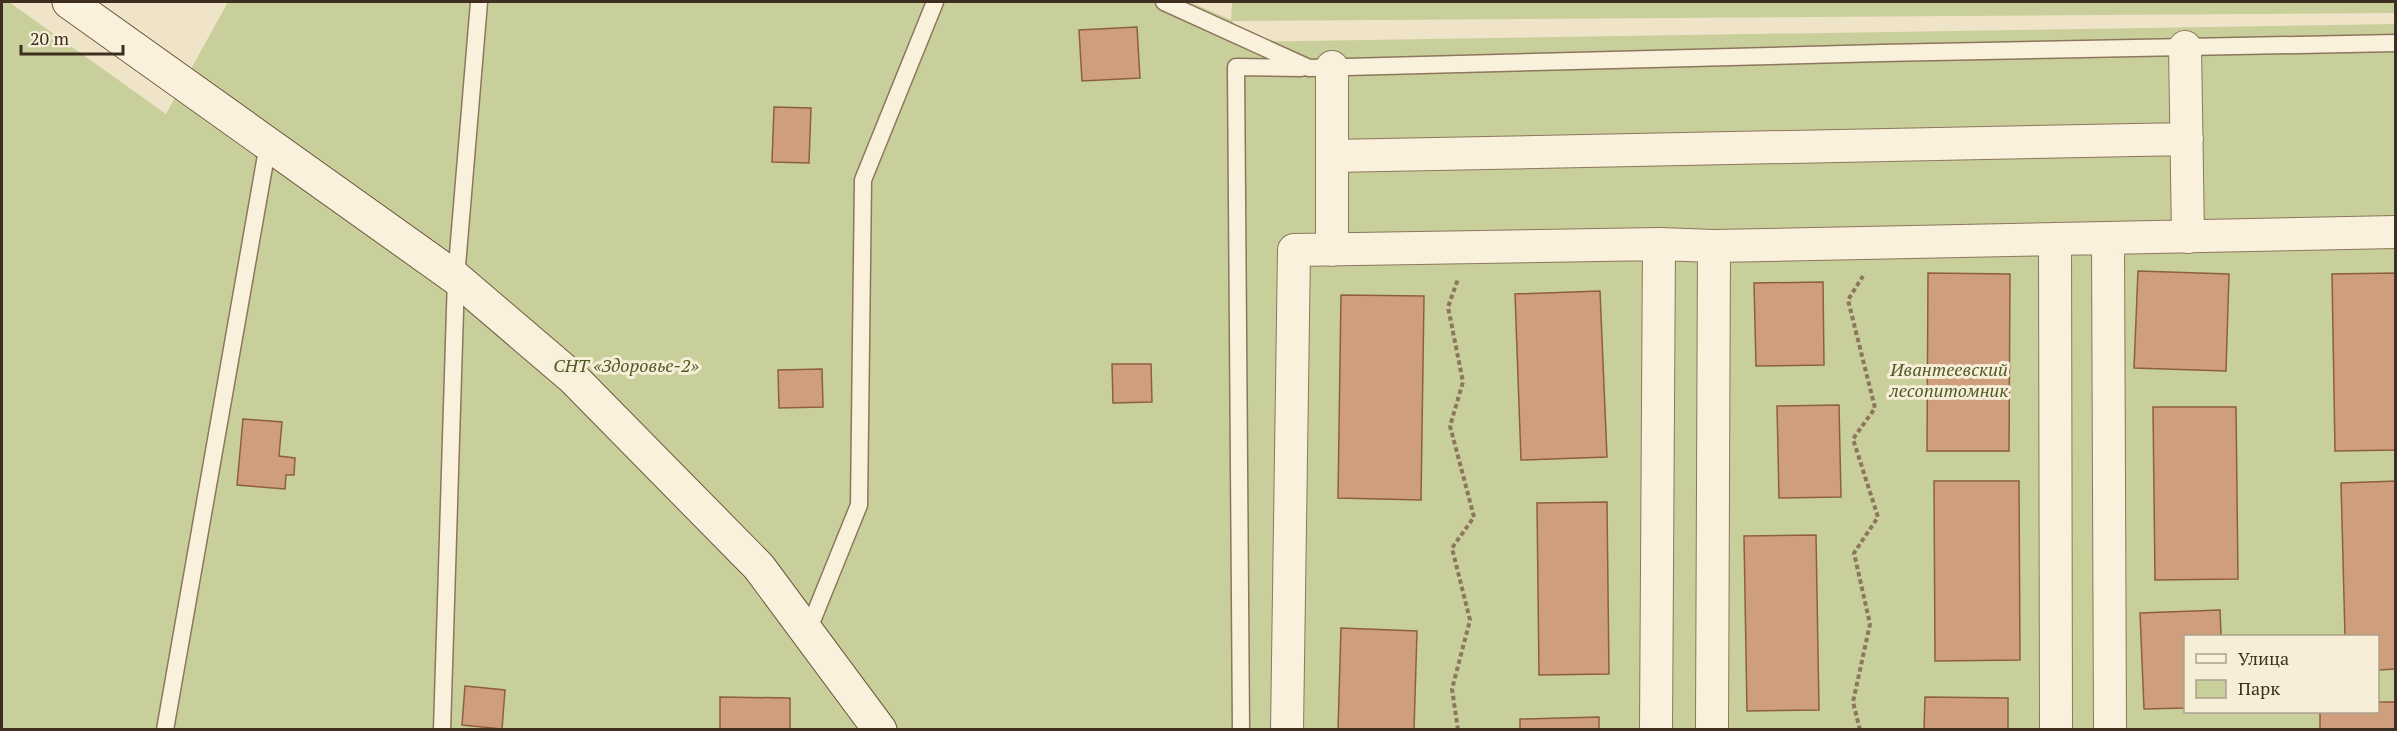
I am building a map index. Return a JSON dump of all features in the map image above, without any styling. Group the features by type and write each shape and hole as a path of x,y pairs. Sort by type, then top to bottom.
{"main road":[{"path":"69,2 456,278 573,378 759,567 880,729"}],"street":[{"path":"2185,47 2188,237"},
{"path":"1321,68 1332,156 1332,250"},
{"path":"1332,156 2187,139"},
{"path":"1287,729 1294,250 1659,244 1714,246 2396,232"},
{"path":"2108,238 2110,729"},
{"path":"2055,239 2056,729"},
{"path":"1656,729 1659,244"},
{"path":"1712,729 1714,246"}],"lane":[{"path":"442,729 456,278 479,2"},
{"path":"807,631 859,505 863,180 935,2"},
{"path":"1164,2 1321,68"},
{"path":"1240,729 1236,67 1321,68 2396,43"},
{"path":"165,729 268,144"}],"path":[{"path":"1860,729 1853,702 1870,624 1854,553 1878,517 1853,439 1875,408 1848,300 1884,243"},
{"path":"1458,729 1452,689 1470,620 1452,548 1474,517 1450,426 1463,382 1448,307 1470,247"}],"green space":[{"path":"2,2 9,2 166,114 228,2 1190,2 1231,20 1232,2 2395,2 2395,13 1232,21 1243,42 2395,24 2395,729 2,729"}],"building":[{"path":"1137,27 1140,78 1082,81 1079,30"},
{"path":"774,107 811,108 809,163 772,162"},
{"path":"2138,271 2229,274 2226,371 2134,368"},
{"path":"1928,273 2010,274 2009,451 1927,451"},
{"path":"2396,273 2396,450 2335,451 2332,274"},
{"path":"1823,282 1824,365 1756,366 1754,283"},
{"path":"1600,291 1607,457 1521,460 1515,294"},
{"path":"1341,295 1424,296 1421,500 1338,498"},
{"path":"1112,364 1151,364 1152,402 1113,403"},
{"path":"822,369 823,407 779,408 778,370"},
{"path":"1839,405 1841,497 1779,498 1777,406"},
{"path":"2153,407 2236,407 2238,579 2155,580"},
{"path":"243,419 282,422 279,456 295,458 294,475 286,475 285,489 237,485"},
{"path":"1934,481 2019,481 2020,660 1935,661"},
{"path":"2396,481 2396,669 2379,670 2379,635 2345,635 2341,483"},
{"path":"1607,502 1609,674 1539,675 1537,503"},
{"path":"1816,535 1819,710 1747,711 1744,536"},
{"path":"2220,610 2221,635 2184,635 2184,708 2144,709 2140,613"},
{"path":"1341,628 1417,631 1414,730 1338,730"},
{"path":"465,686 505,690 502,729 462,725"},
{"path":"720,697 790,698 790,730 720,730"},
{"path":"1925,697 2008,698 2008,730 1924,730"},
{"path":"2379,702 2396,702 2396,730 2320,730 2320,713 2379,713"},
{"path":"1599,717 1599,730 1520,730 1520,719"}],"park label":[{"name":"СНТ «Здоровье-2»","path":"626,366"},
{"name":"Ивантеевский лесопитомник","path":"1949,380"}]}
